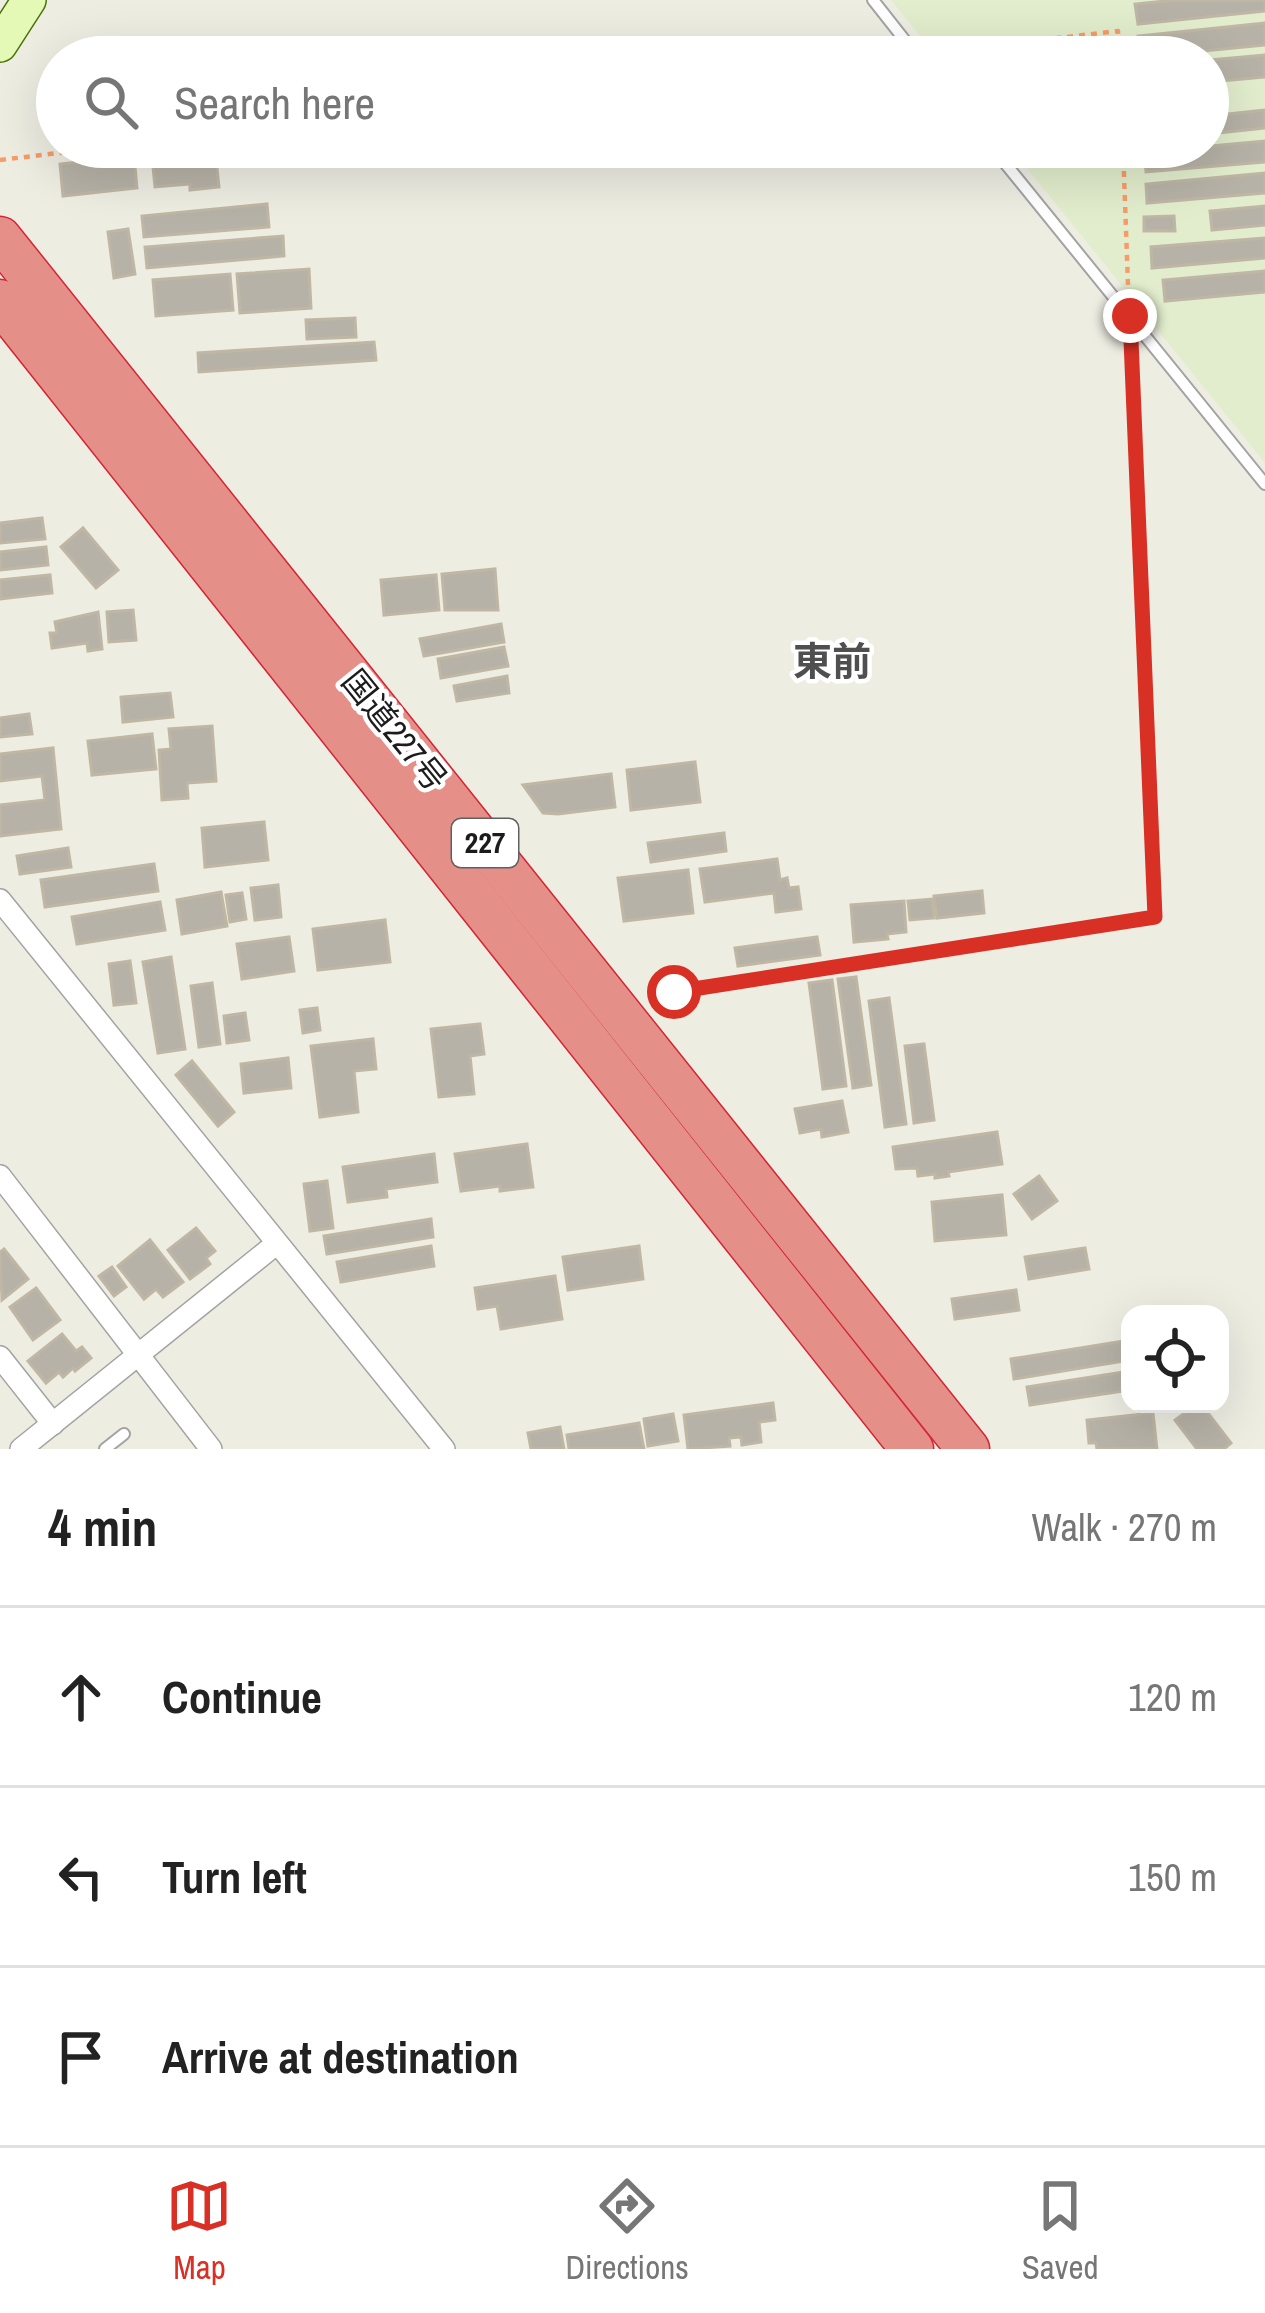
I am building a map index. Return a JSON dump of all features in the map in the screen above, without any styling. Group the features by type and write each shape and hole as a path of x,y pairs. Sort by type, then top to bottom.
{"highway":[{"name":"国道227号","path":"0,238 968,1449"},
{"name":"国道227号","path":"0,301 912,1449"}],"street":[{"path":"0,45 29,0"},
{"path":"0,900 444,1449"},
{"path":"0,1176 211,1449"},
{"path":"21,1449 276,1244"},
{"path":"0,1357 53,1424"}],"lane":[{"path":"874,0 902,36"},
{"path":"1009,168 1265,484"},
{"path":"105,1449 124,1434"}],"path":[{"path":"1078,36 1118,31 1118,36"},
{"path":"0,160 36,156"},
{"path":"626,1019 674,992 1155,917 1124,168"}],"green space":[{"path":"891,0 1265,0 1265,463 1027,168 1229,168 1229,36 920,36"}],"building":[{"path":"1265,0 1265,11 1138,24 1135,4"},
{"path":"1265,23 1265,45 1229,48 1229,36 1138,36"},
{"path":"1265,55 1265,77 1229,80 1229,58"},
{"path":"1265,110 1265,128 1229,132 1229,114"},
{"path":"1265,141 1265,162 1229,165 1229,144"},
{"path":"60,168 135,168 137,188 63,196"},
{"path":"153,168 217,168 219,187 155,187"},
{"path":"1146,168 1194,168 1146,172"},
{"path":"1265,173 1265,193 1147,203 1146,184"},
{"path":"267,204 269,227 144,237 142,216"},
{"path":"1265,206 1265,225 1212,230 1210,211"},
{"path":"1174,216 1175,231 1144,231 1144,217"},
{"path":"128,229 135,274 114,278 108,232"},
{"path":"283,236 284,256 147,268 145,247"},
{"path":"1265,238 1265,258 1152,268 1151,247"},
{"path":"309,269 311,308 240,313 237,274"},
{"path":"1265,271 1265,292 1165,301 1163,280"},
{"path":"230,274 233,310 156,316 153,280"},
{"path":"355,318 356,337 307,339 306,320"},
{"path":"374,342 376,360 199,372 198,353"},
{"path":"42,518 45,539 0,543 0,523"},
{"path":"83,528 118,570 96,588 61,547"},
{"path":"46,547 48,565 0,570 0,552"},
{"path":"495,569 498,610 445,610 442,574"},
{"path":"50,575 52,593 0,599 0,580"},
{"path":"436,575 439,610 384,615 381,580"},
{"path":"133,610 136,640 109,642 107,612"},
{"path":"98,612 102,649 88,651 87,643 52,648 50,633 57,633 55,622"},
{"path":"501,624 504,642 424,656 420,639"},
{"path":"504,647 508,666 441,678 438,659"},
{"path":"507,676 509,693 457,701 454,686"},
{"path":"170,693 173,717 123,722 121,697"},
{"path":"29,714 32,734 0,737 0,718"},
{"path":"212,726 216,781 187,783 188,798 162,800 159,750 171,749 169,729"},
{"path":"152,734 156,769 92,775 88,741"},
{"path":"53,748 61,829 0,836 0,805 45,800 42,776 0,781 0,754"},
{"path":"695,762 700,802 631,810 627,770"},
{"path":"611,774 615,807 543,813 523,785"},
{"path":"264,822 268,860 205,867 202,828"},
{"path":"724,833 726,851 651,862 648,843"},
{"path":"68,848 71,867 20,874 17,856"},
{"path":"777,859 780,880 787,878 789,888 798,887 801,909 776,912 774,893 705,902 700,869"},
{"path":"154,864 158,891 45,907 41,880"},
{"path":"688,870 693,913 624,921 618,878"},
{"path":"278,885 281,917 255,920 251,888"},
{"path":"982,891 984,913 937,918 934,896"},
{"path":"221,892 227,926 182,934 177,900"},
{"path":"242,893 246,919 230,922 226,895"},
{"path":"932,899 934,918 910,920 908,901"},
{"path":"904,901 906,932 854,942 851,905"},
{"path":"160,902 165,930 77,944 72,917"},
{"path":"385,920 390,962 318,970 313,929"},
{"path":"289,937 294,971 242,979 237,944"},
{"path":"817,937 820,955 738,966 735,948"},
{"path":"171,957 185,1049 158,1053 143,962"},
{"path":"130,961 136,1003 114,1005 109,964"},
{"path":"856,977 871,1085 853,1088 838,979"},
{"path":"832,980 846,1086 823,1089 809,983"},
{"path":"212,983 220,1044 199,1047 191,986"},
{"path":"889,998 906,1124 885,1127 869,1001"},
{"path":"317,1008 320,1030 303,1033 300,1010"},
{"path":"245,1013 249,1040 227,1043 224,1016"},
{"path":"480,1024 484,1054 470,1056 474,1094 439,1097 431,1029"},
{"path":"373,1039 376,1069 354,1071 358,1112 320,1117 311,1046"},
{"path":"924,1044 934,1120 914,1123 905,1046"},
{"path":"288,1058 291,1088 244,1093 241,1064"},
{"path":"192,1061 234,1112 218,1126 176,1075"},
{"path":"842,1101 848,1132 822,1137 821,1129 800,1133 795,1109"},
{"path":"997,1132 1002,1164 935,1178 935,1174 918,1176 917,1168 896,1169 893,1147"},
{"path":"527,1144 533,1187 461,1191 455,1154"},
{"path":"434,1154 437,1182 386,1189 387,1197 348,1202 343,1167"},
{"path":"1039,1176 1057,1201 1032,1219 1014,1194"},
{"path":"327,1181 333,1228 310,1231 304,1184"},
{"path":"1002,1195 1006,1235 935,1241 932,1202"},
{"path":"431,1219 433,1237 327,1254 324,1236"},
{"path":"196,1228 215,1251 206,1258 210,1264 190,1279 168,1250"},
{"path":"150,1240 183,1282 163,1297 156,1289 144,1299 118,1266"},
{"path":"431,1246 434,1266 341,1282 337,1262"},
{"path":"639,1246 643,1279 568,1290 563,1257"},
{"path":"1085,1248 1089,1269 1029,1279 1025,1257"},
{"path":"4,1249 28,1279 2,1300 0,1252"},
{"path":"112,1267 126,1287 114,1296 99,1276"},
{"path":"555,1276 562,1319 501,1329 497,1306 478,1309 475,1288"},
{"path":"36,1288 60,1320 33,1340 10,1307"},
{"path":"1016,1290 1019,1310 955,1319 952,1299"},
{"path":"62,1334 76,1351 82,1347 91,1358 46,1383 28,1361"},
{"path":"1121,1341 1121,1361 1014,1379 1011,1359"},
{"path":"1121,1372 1121,1391 1030,1405 1027,1387"},
{"path":"773,1403 775,1420 759,1422 761,1442 742,1445 741,1437 729,1438 730,1446 688,1449 684,1415"},
{"path":"1153,1413 1157,1449 1097,1449 1096,1443 1089,1443 1087,1420"},
{"path":"1185,1413 1208,1413 1231,1443 1224,1449 1197,1449 1175,1420"},
{"path":"673,1414 678,1441 648,1446 644,1419"},
{"path":"639,1423 644,1449 569,1449 567,1435"},
{"path":"560,1427 564,1449 531,1449 528,1433"}],"district":[{"name":"東前","path":"832,661"}],"route":[{"path":"674,992 1155,917 1130,316"}]}
